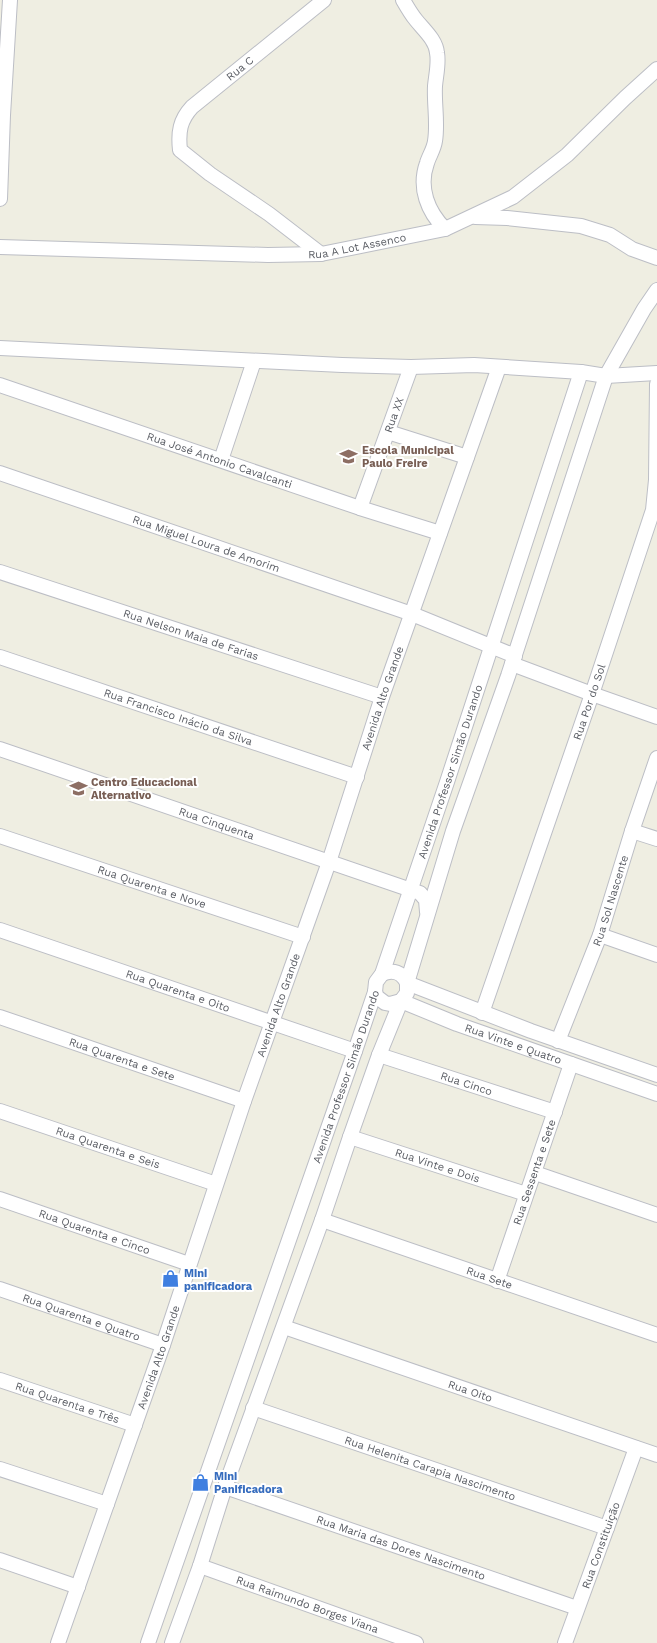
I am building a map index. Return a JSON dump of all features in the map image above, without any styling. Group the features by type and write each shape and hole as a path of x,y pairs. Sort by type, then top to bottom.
{"street":[{"path":"0,199 1,115 10,0"},
{"name":"Rua C","path":"321,254 269,214 210,174 180,150 179,140 181,121 192,107 324,0"},
{"path":"403,0 412,15 435,44 438,53 435,87 436,136 433,148 426,164 423,180 424,190 431,212 436,220 446,230"},
{"name":"Rua A Lot Assenco","path":"0,247 268,256 321,254 446,230 513,197 568,155 625,98 657,69"},
{"path":"472,217 507,218 581,226 610,235 632,249 657,258"},
{"name":"Avenida Professor Simão Durando","path":"172,1643 200,1566 225,1487 284,1327 379,1055 401,1001 407,993 407,983 455,824 513,660 606,376 644,309 657,290"},
{"path":"0,348 254,361 411,367 466,365 581,372 606,376 657,373"},
{"path":"221,460 254,361"},
{"name":"Rua XX","path":"360,508 411,367"},
{"name":"Avenida Alto Grande","path":"58,1643 163,1345 244,1101 329,862 382,697 499,367"},
{"name":"Avenida Professor Simão Durando","path":"148,1643 355,1051 375,992 376,982 382,974 492,646 581,372"},
{"name":"Rua Por do Sol","path":"482,1013 655,510 657,384"},
{"name":"Rua José Antonio Cavalcanti","path":"0,385 360,508 440,533"},
{"path":"388,432 467,456"},
{"name":"Rua Miguel Loura de Amorim","path":"0,473 412,614 492,646 513,660 592,694 657,717"},
{"name":"Rua Nelson Maia de Farias","path":"0,572 382,697"},
{"name":"Rua Francisco Inácio da Silva","path":"0,657 357,777"},
{"name":"Rua Cinquenta","path":"0,749 410,889 424,896 427,907 426,919"},
{"name":"Rua Sol Nascente","path":"558,1041 600,935 632,831 657,758"},
{"path":"632,831 657,839"},
{"name":"Rua Quarenta e Nove","path":"0,836 303,937"},
{"name":"Rua Quarenta e Oito","path":"0,930 355,1051"},
{"path":"600,935 657,955"},
{"name":"Rua Vinte e Quatro","path":"382,974 386,972 397,972 407,983 482,1013 657,1075"},
{"name":"Rua Vinte e Quatro","path":"375,992 377,997 385,1003 390,1004 401,1001 458,1024 657,1094"},
{"path":"458,1024 464,1005"},
{"name":"Rua Quarenta e Sete","path":"0,1017 244,1101"},
{"name":"Rua Cinco","path":"379,1055 555,1112"},
{"name":"Rua Sessenta e Sete","path":"497,1281 572,1064"},
{"name":"Rua Quarenta e Seis","path":"0,1111 216,1184"},
{"name":"Rua Vinte e Dois","path":"350,1137 526,1194"},
{"path":"535,1173 657,1215"},
{"name":"Rua Quarenta e Cinco","path":"0,1199 189,1264"},
{"name":"Rua Sete","path":"322,1220 657,1335"},
{"name":"Rua Quarenta e Quatro","path":"0,1289 163,1345"},
{"name":"Rua Oito","path":"284,1327 657,1455"},
{"name":"Rua Quarenta e Três","path":"0,1380 135,1426"},
{"name":"Rua Helenita Carapia Nascimento","path":"253,1408 607,1528"},
{"name":"Rua Constituição","path":"565,1643 636,1448"},
{"path":"0,1469 107,1504"},
{"name":"Rua Maria das Dores Nascimento","path":"225,1487 577,1608"},
{"path":"0,1560 78,1587"},
{"name":"Rua Raimundo Borges Viana","path":"200,1566 416,1643"}],"place":[{"name":"Escola Municipal Paulo Freire","path":"349,456"},
{"name":"Centro Educacional Alternativo","path":"78,788"},
{"name":"Mini panificadora","path":"171,1279"},
{"name":"Mini Panificadora","path":"201,1482"}]}
